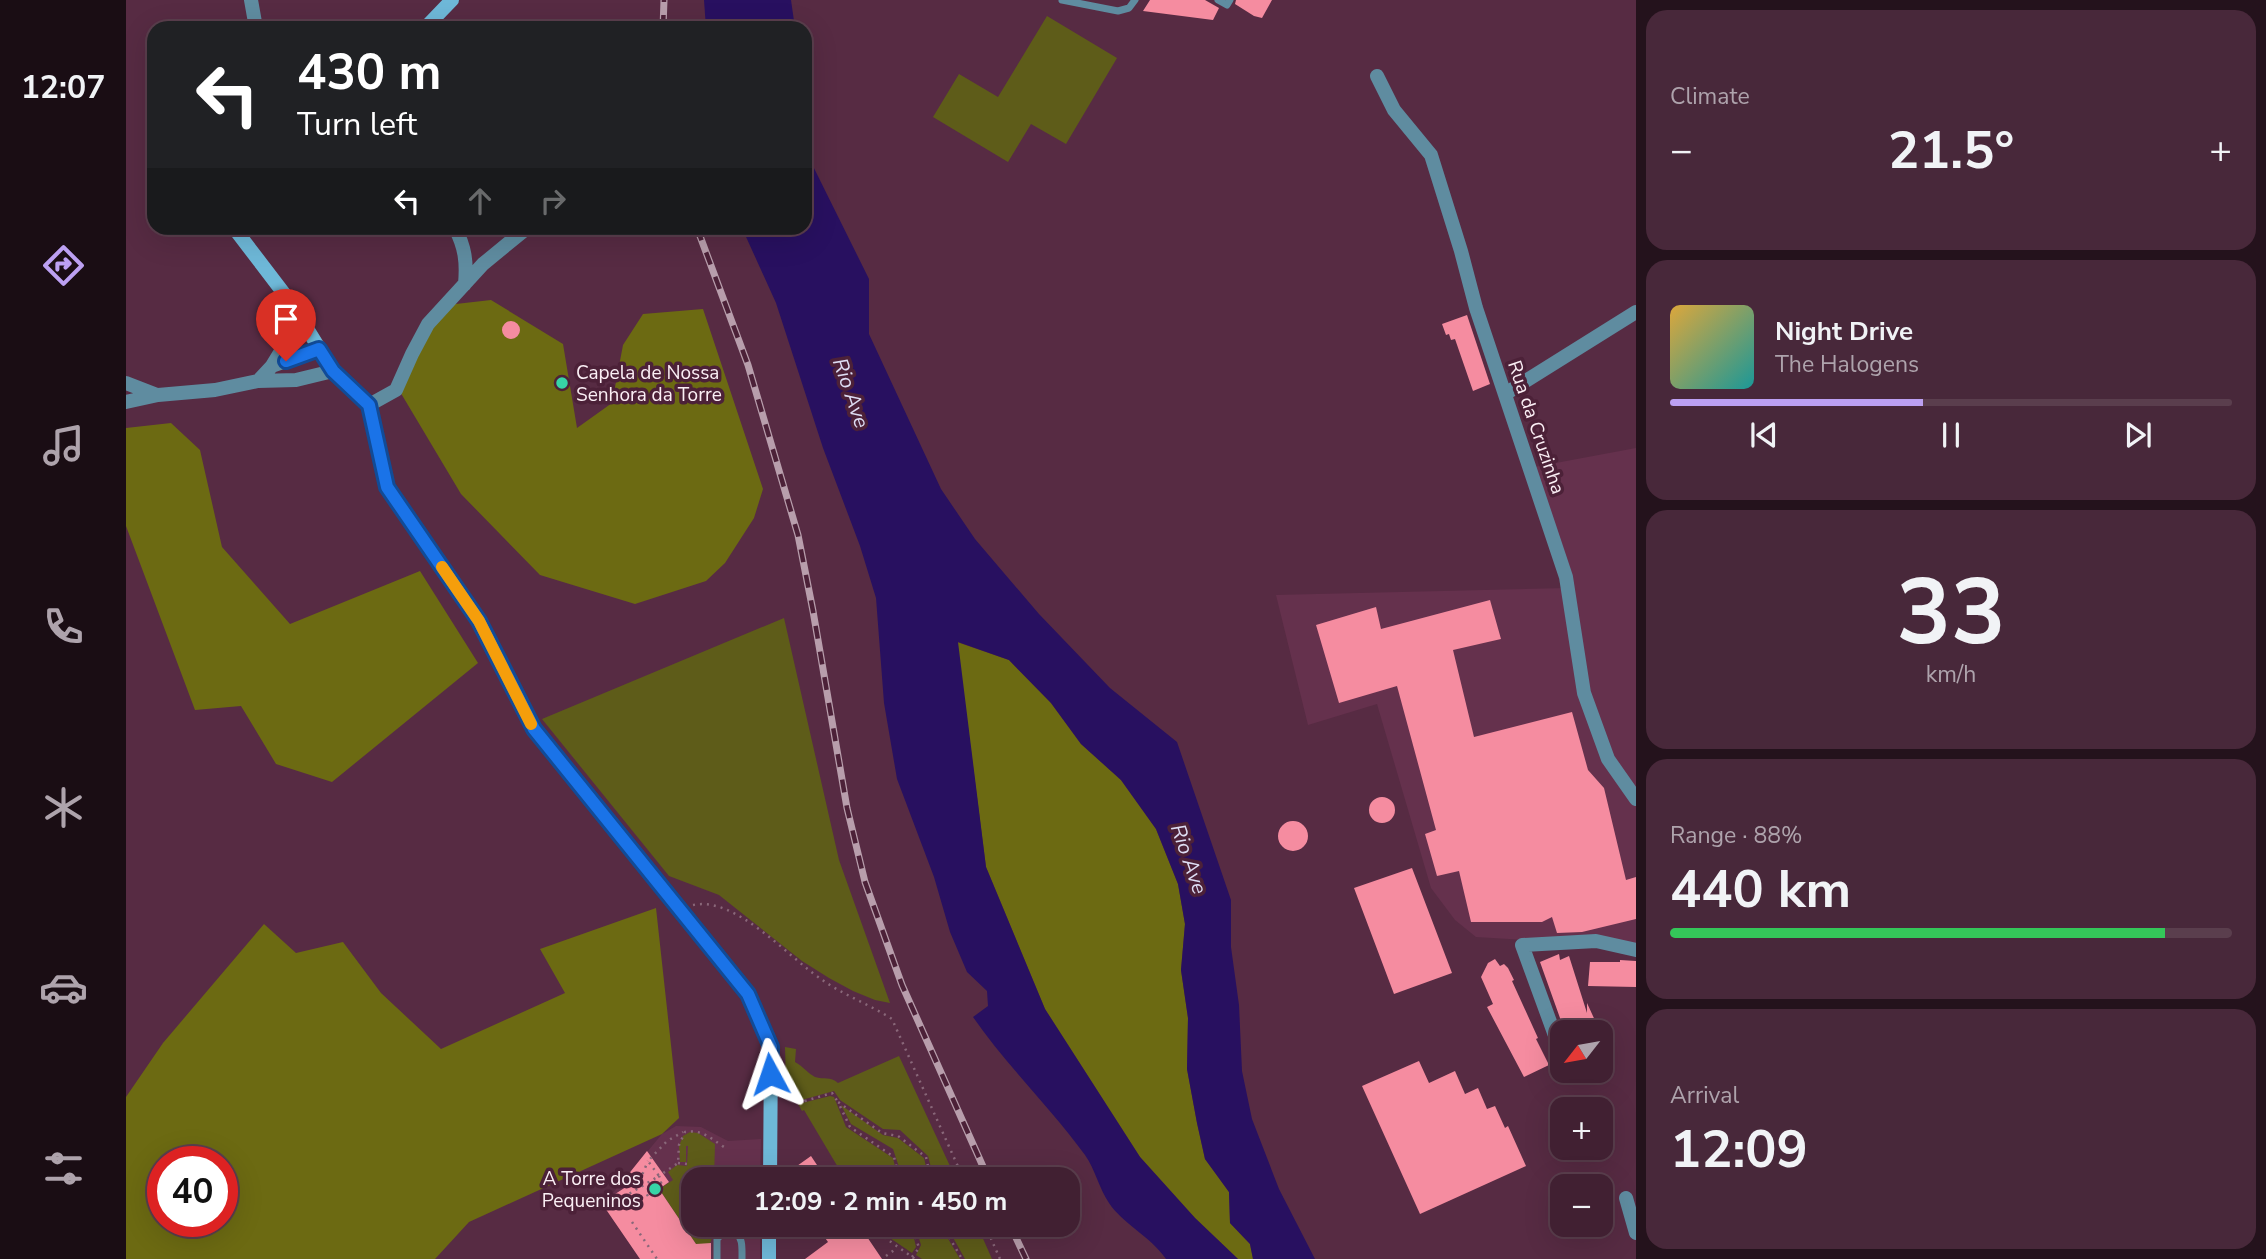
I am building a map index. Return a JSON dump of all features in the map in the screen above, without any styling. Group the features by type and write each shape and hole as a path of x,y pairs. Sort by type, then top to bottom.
{"street":[{"path":"251,0 255,21"},
{"path":"432,21 452,0"},
{"name":"Rua da Cruzinha","path":"1377,76 1394,110 1431,155 1476,308 1566,577 1584,693 1608,758 1636,799"},
{"path":"240,235 292,304 333,371 369,405 387,487 479,621 534,729 748,994 771,1047 770,1167"},
{"path":"459,235 467,261 465,284"},
{"path":"369,405 396,390 428,324 483,264 518,235"},
{"path":"258,382 286,343 292,304"},
{"path":"1505,394 1636,312"},
{"path":"272,366 319,349"},
{"path":"126,402 158,395 215,390 258,382 296,380 333,371"},
{"path":"126,383 158,395"},
{"path":"1550,1020 1522,945 1596,941 1636,950"},
{"path":"1626,1198 1636,1233"},
{"path":"769,1237 769,1259"}],"lane":[{"path":"1062,0 1118,11 1129,8 1135,0"},
{"path":"1218,0 1227,5 1230,0"},
{"path":"717,1259 717,1239 725,1231 735,1230 742,1244 742,1259"}],"path":[{"path":"682,913 695,903 713,905 735,913 824,981 892,1019 958,1167"},
{"path":"798,1103 832,1093 850,1127 894,1157 897,1167"},
{"path":"838,1102 882,1133 898,1136 926,1157 928,1167"},
{"path":"637,1189 648,1161 667,1141 684,1132 694,1130 705,1133 724,1147"},
{"path":"678,1164 679,1146 684,1132"},
{"path":"648,1161 663,1182 646,1193 648,1196"},
{"path":"621,1206 617,1201 678,1164 687,1164"},
{"path":"632,1222 657,1259"},
{"path":"884,1237 914,1258 919,1248 916,1237"},
{"path":"949,1237 962,1259"},
{"path":"990,1237 1000,1259"},
{"path":"886,1256 898,1247"}],"shaded area":[{"path":"1047,16 1117,58 1066,144 1031,124 1008,162 933,117 959,74 998,97"},
{"path":"491,300 563,344 577,428 612,403 623,345 643,314 703,309 763,489 754,518 725,563 706,581 635,604 540,575 461,494 399,390 414,354 447,305"},
{"path":"171,423 200,450 222,547 290,624 420,571 478,663 332,782 276,764 241,706 195,710 126,526 126,428"},
{"path":"1636,448 1636,952 1596,944 1476,937 1455,920 1431,888 1377,704 1308,725 1276,595 1568,588 1529,468"},
{"path":"784,618 839,860 890,1003 853,991 829,978 802,961 719,895 669,876 542,719"},
{"path":"957,642 1009,660 1051,703 1081,744 1121,780 1156,829 1178,884 1185,924 1181,970 1188,1018 1187,1069 1205,1159 1229,1192 1230,1223 1250,1244 1253,1259 1238,1259 1195,1218 1140,1157 1045,1009 986,867"},
{"path":"656,908 679,1118 662,1134 469,1222 435,1259 126,1259 126,1097 163,1043 264,924 296,953 343,942 381,993 441,1049 565,993 540,949"},
{"path":"785,1047 796,1049 795,1062 812,1075 838,1083 899,1056 950,1167 931,1167 928,1156 900,1130 883,1129 840,1100 834,1091 798,1101 786,1081"},
{"path":"834,1097 846,1127 893,1158 895,1167 838,1167 798,1104"},
{"path":"841,1105 883,1135 898,1138 924,1158 926,1167 899,1167 893,1149 851,1124"},
{"name":"A Torre dos Pequeninos","path":"676,1126 701,1127 728,1141 761,1139 760,1167 681,1167 681,1237 760,1237 760,1259 640,1259 603,1205 662,1134"},
{"path":"690,1132 698,1133 715,1144 714,1167 681,1167 681,1222 659,1189 673,1180 668,1172 677,1165 687,1166 688,1146 686,1162 680,1162 679,1146 683,1136"},
{"path":"691,1237 712,1237 702,1253"},
{"path":"889,1237 914,1237 916,1247 912,1253"},
{"path":"919,1237 947,1237 960,1259 922,1259 916,1255 921,1245"},
{"path":"953,1237 982,1237 992,1259 965,1259"}],"water":[{"path":"704,0 791,0 794,21 706,21"},
{"name":"Rio Ave","path":"812,164 869,279 869,334 941,489 975,539 1039,614 1110,688 1177,742 1231,900 1231,947 1239,1005 1242,1071 1252,1119 1279,1189 1315,1259 1253,1259 1250,1244 1230,1223 1229,1192 1205,1159 1187,1069 1188,1018 1181,970 1185,924 1178,884 1156,829 1121,780 1081,744 1051,703 1009,660 958,642 986,867 1045,1009 1140,1157 1195,1218 1238,1259 1166,1259 1115,1210 1085,1155 973,1017 988,1006 987,991 967,972 950,932 934,877 897,779 884,703 876,598 776,303 745,235 812,235"}],"building":[{"path":"1150,0 1205,0 1219,8 1213,20 1143,11"},
{"path":"1236,0 1272,0 1262,18 1235,4"},
{"path":"1467,315 1490,384 1473,391 1455,339 1451,340 1449,334 1446,335 1442,324"},
{"path":"507,321 515,321 520,330 518,337 507,339 502,334 502,326"},
{"path":"1490,600 1501,639 1453,650 1474,737 1572,712 1588,770 1604,788 1626,880 1636,877 1636,919 1582,932 1557,933 1552,917 1542,922 1471,922 1459,871 1437,876 1425,834 1436,830 1397,686 1339,703 1316,625 1376,607 1381,629"},
{"path":"1382,797 1391,801 1395,810 1391,819 1382,823 1373,819 1369,810 1373,801"},
{"path":"1293,821 1303,826 1308,836 1303,846 1293,851 1283,846 1278,836 1283,826"},
{"path":"1412,868 1452,973 1394,994 1354,888"},
{"path":"1559,954 1560,960 1569,956 1587,1013 1587,1003 1595,1020 1561,1020 1540,962"},
{"path":"1495,959 1500,966 1504,964 1508,968 1549,1065 1524,1077 1487,1007 1493,1004 1481,977 1488,963"},
{"path":"1636,961 1636,987 1588,986 1590,962"},
{"path":"1419,1061 1429,1083 1455,1071 1465,1094 1478,1088 1487,1109 1495,1106 1505,1128 1508,1126 1526,1166 1420,1214 1362,1086"},
{"path":"647,1151 669,1182 659,1189 681,1222 681,1237 691,1237 696,1244 711,1243 711,1259 640,1259 603,1205 632,1183 627,1176"},
{"path":"811,1156 818,1167 796,1167"},
{"path":"824,1237 867,1237 882,1259 805,1259 828,1242"}],"railway":[{"path":"663,21 664,0"},
{"path":"700,235 748,365 798,535 847,808 865,882 902,985 983,1167"},
{"path":"1016,1237 1026,1259"}],"slow traffic":[{"path":"442,567 479,621 531,724"}],"place":[{"name":"Capela de Nossa Senhora da Torre","path":"562,383"},
{"name":"A Torre dos Pequeninos","path":"655,1189"}],"route":[{"path":"286,361 319,349 333,371 369,405 387,487 479,621 534,729 748,994 771,1047 770,1074"}]}
